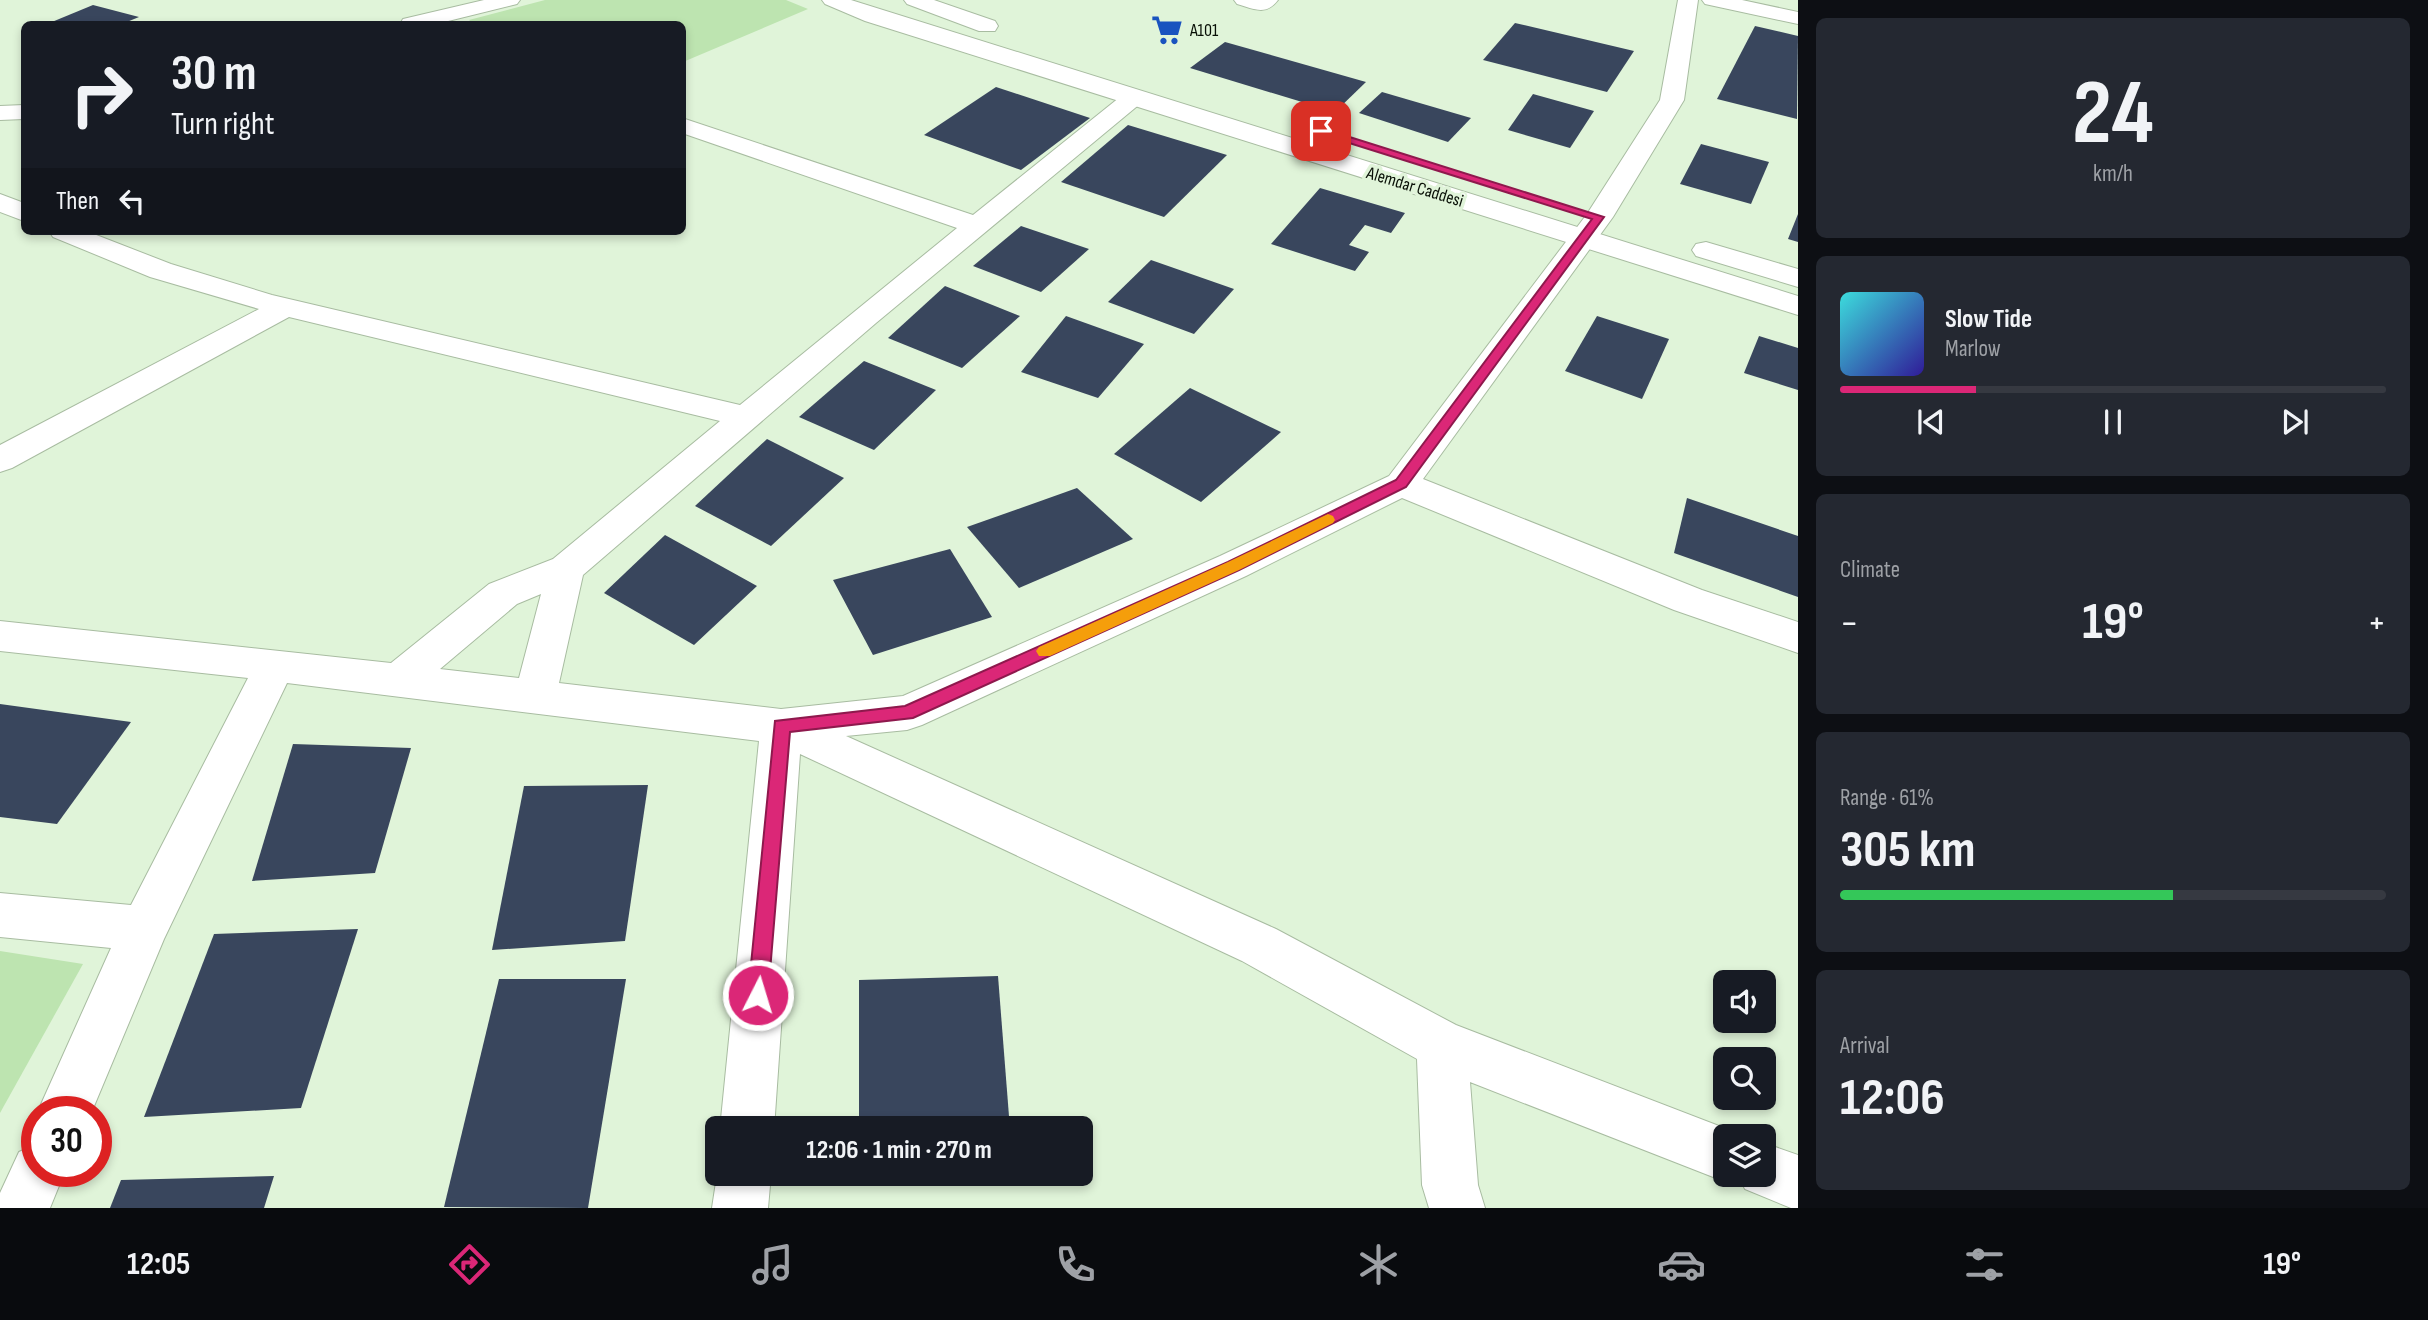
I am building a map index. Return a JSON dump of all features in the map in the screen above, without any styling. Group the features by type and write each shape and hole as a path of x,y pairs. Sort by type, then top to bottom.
{"street":[{"path":"431,0 444,20 510,0"},
{"name":"Alemdar Caddesi","path":"832,0 873,16 1133,98 1595,223 1798,306"},
{"path":"914,0 1039,44 1328,134"},
{"path":"1244,0 1262,5 1268,0"},
{"path":"0,636 275,665 781,726 907,713 1233,566 1401,484 1595,223 1672,100 1688,0"},
{"path":"1712,0 1798,18"},
{"path":"398,680 503,594 566,569 1133,98"},
{"path":"0,113 21,112"},
{"path":"686,126 977,226"},
{"path":"0,202 21,212"},
{"path":"71,235 105,251 284,308 517,360 746,417"},
{"path":"1678,242 1798,278"},
{"path":"0,460 284,308"},
{"path":"1401,484 1688,600 1798,638"},
{"path":"535,696 566,569"},
{"path":"72,1096 144,929 275,665"},
{"path":"781,726 1259,945 1442,1045 1713,1150"},
{"path":"748,1116 781,726"},
{"path":"0,915 144,929"},
{"path":"1442,1045 1450,1185 1457,1208"},
{"path":"1776,1175 1798,1183"},
{"path":"740,1208 742,1186"},
{"path":"22,1208 31,1187"}],"green space":[{"path":"545,0 786,0 808,9 686,61 686,21 469,20"},
{"path":"0,951 83,964 0,1113"}],"building":[{"path":"93,5 139,17 129,21 54,21"},
{"path":"1515,23 1634,51 1607,92 1483,60"},
{"path":"1755,26 1798,36 1797,119 1717,99"},
{"path":"1225,42 1366,82 1335,112 1190,68"},
{"path":"996,87 1090,118 1021,170 924,135"},
{"path":"1382,92 1471,118 1448,142 1359,113"},
{"path":"1533,94 1594,111 1570,148 1508,130"},
{"path":"1128,125 1227,155 1164,217 1061,182"},
{"path":"1701,144 1769,162 1751,204 1680,184"},
{"path":"1320,188 1405,213 1391,233 1365,225 1349,245 1369,252 1355,271 1271,244"},
{"path":"1798,214 1798,242 1788,239"},
{"path":"1021,226 1089,249 1041,292 973,266"},
{"path":"1151,260 1234,289 1194,334 1108,302"},
{"path":"945,286 1020,316 962,368 888,338"},
{"path":"1066,316 1144,344 1098,398 1021,372"},
{"path":"1597,316 1669,339 1642,399 1565,371"},
{"path":"1759,336 1798,348 1798,390 1744,373"},
{"path":"864,361 936,390 874,450 799,417"},
{"path":"1190,388 1281,432 1201,502 1114,454"},
{"path":"767,439 844,478 771,546 695,506"},
{"path":"1077,488 1133,539 1019,588 967,527"},
{"path":"1687,498 1798,536 1798,597 1674,553"},
{"path":"665,535 757,586 694,645 604,593"},
{"path":"950,549 992,617 873,655 833,580"},
{"path":"0,704 131,722 57,824 0,817"},
{"path":"293,744 411,748 375,873 252,881"},
{"path":"648,785 625,941 492,950 524,786"},
{"path":"358,929 301,1108 144,1117 214,934"},
{"path":"998,976 1009,1116 859,1116 859,980"},
{"path":"499,979 626,979 588,1208 444,1207"},
{"path":"274,1176 264,1208 110,1208 121,1180"}],"slow traffic":[{"path":"1044,651 1328,520"}],"place":[{"name":"A101","path":"1167,30"}],"route":[{"path":"758,995 781,726 907,713 1233,566 1401,484 1599,217 1321,131"}]}
